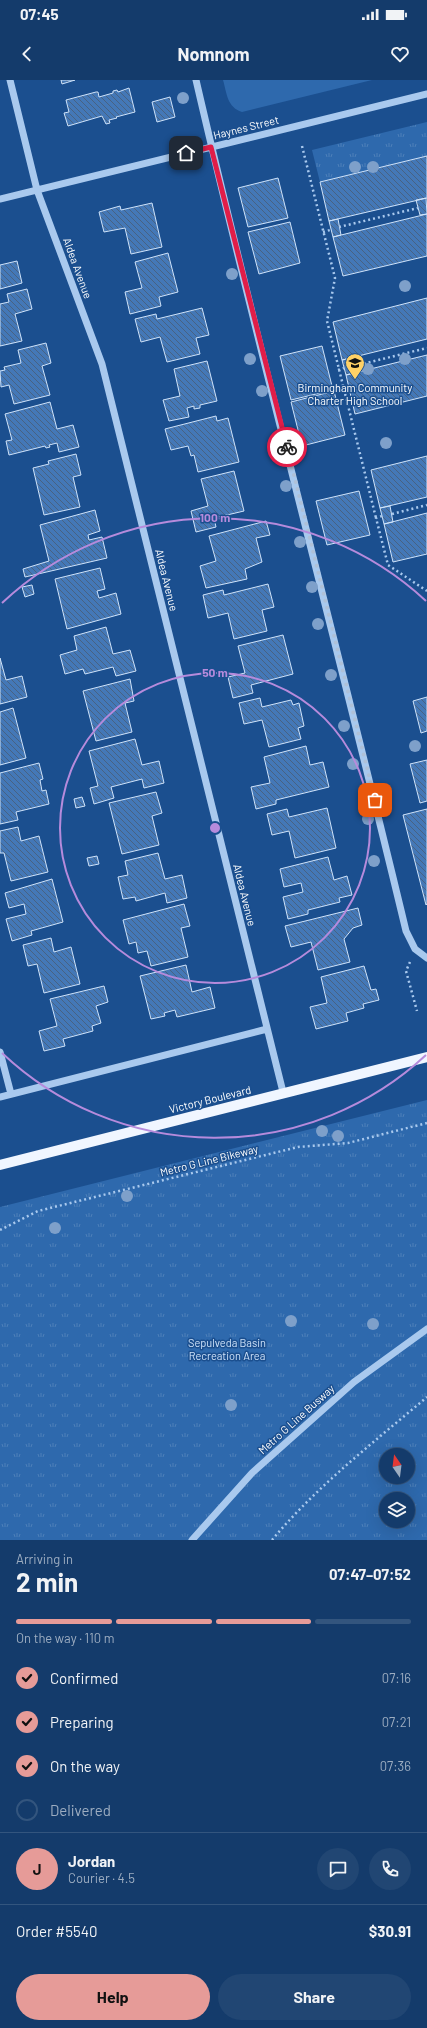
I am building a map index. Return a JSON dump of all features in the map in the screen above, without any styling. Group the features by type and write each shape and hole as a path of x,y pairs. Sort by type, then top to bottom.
{"main road":[{"name":"Victory Boulevard","path":"0,1165 283,1092 427,1057"}],"street":[{"name":"Aldea Avenue","path":"10,80 37,190 102,364 283,1092"},
{"path":"196,80 211,147 406,931 415,949 427,958"},
{"name":"Haynes Street","path":"0,199 427,94"},
{"path":"0,1096 267,1029"},
{"path":"0,1052 11,1094"},
{"name":"Metro G Line Busway","path":"192,1540 258,1468 354,1382 427,1329"}],"path":[{"path":"302,146 335,278 327,321 338,370 388,565 427,591"},
{"path":"340,227 418,208"},
{"path":"323,232 330,230"},
{"path":"354,366 427,348"},
{"path":"338,370 344,368"},
{"path":"392,514 427,505"},
{"path":"376,518 382,516"},
{"path":"415,949 406,971 417,1011"},
{"name":"Metro G Line Bikeway","path":"0,1230 38,1211 298,1147 348,1143 427,1123"},
{"path":"272,1540 287,1522 356,1456 427,1397"}],"green space":[{"path":"223,80 372,80 242,112 233,107 230,103"},
{"path":"427,122 427,156 320,182 312,150"},
{"name":"Sepulveda Basin Recreation Area","path":"427,1100 427,1540 0,1540 0,1207"}],"building":[{"path":"61,80 75,80 62,84"},
{"path":"129,88 135,112 116,117 117,118 109,120 110,123 106,124 102,116 68,126 64,113 69,112 66,100 96,92 98,92 99,97 113,93 113,91 117,90 118,92"},
{"path":"170,97 175,117 157,122 152,102"},
{"path":"427,156 427,198 329,221 320,182"},
{"path":"278,178 288,218 248,227 238,188"},
{"path":"426,198 427,214 420,215 416,200"},
{"path":"152,203 162,247 131,254 125,228 104,232 99,212 120,206 121,210"},
{"path":"427,214 427,256 343,276 333,237"},
{"path":"338,219 341,235 333,237 329,221"},
{"path":"290,222 300,263 259,274 248,232"},
{"path":"168,253 178,292 159,297 161,306 130,314 125,292 142,288 135,262"},
{"path":"17,261 22,283 0,289 0,265"},
{"path":"27,289 32,309 15,314 22,341 0,346 0,304 9,302 7,294"},
{"path":"427,298 427,339 342,360 333,322"},
{"path":"202,308 209,335 196,338 200,354 167,362 160,337 141,342 135,319 156,314 157,319"},
{"path":"46,343 51,363 42,366 50,395 14,404 9,385 1,387 0,371 5,370 4,367 21,363 18,350"},
{"path":"322,346 333,390 291,400 280,356"},
{"path":"427,355 427,396 355,414 346,375"},
{"path":"352,358 355,373 346,375 342,360"},
{"path":"207,361 217,401 200,405 200,408 194,409 194,406 187,408 189,417 169,421 163,400 180,396 174,369"},
{"path":"334,391 345,435 302,446 291,402"},
{"path":"50,402 57,429 73,425 79,447 59,452 57,443 49,445 50,447 46,448 45,446 9,455 6,441 12,440 5,414"},
{"path":"216,416 217,421 228,418 239,462 198,472 194,455 191,456 188,446 171,450 165,429"},
{"path":"76,454 81,475 73,477 80,507 44,515 33,468 49,464 48,461"},
{"path":"427,456 427,497 380,508 371,470"},
{"path":"234,471 244,511 214,518 216,527 196,532 191,511 208,506 201,479"},
{"path":"359,491 370,535 327,545 316,501"},
{"path":"390,506 393,522 384,524 380,508"},
{"path":"95,510 100,531 88,535 89,540 102,537 107,558 25,577 23,569 49,561 40,525"},
{"path":"427,513 427,554 393,562 384,524"},
{"path":"266,521 270,535 256,538 262,562 245,569 247,579 206,588 200,566 216,561 209,536"},
{"path":"100,568 105,589 97,591 99,598 116,593 121,614 67,629 55,579"},
{"path":"268,584 274,607 262,610 267,631 234,639 228,613 208,618 203,595 223,590 224,595"},
{"path":"32,585 34,594 25,597 22,587"},
{"path":"106,627 113,654 130,650 136,671 116,676 113,667 85,674 83,669 65,674 60,655 77,650 74,636"},
{"path":"283,635 293,674 251,685 253,693 233,698 228,677 245,673 238,646"},
{"path":"0,658 6,680 22,676 27,697 0,704"},
{"path":"130,679 134,701 125,703 132,732 96,741 83,691"},
{"path":"427,697 427,731 421,733 413,701"},
{"path":"260,698 262,707 291,700 293,705 299,703 304,726 298,728 301,739 269,747 262,720 244,724 239,703"},
{"path":"13,708 26,758 0,765 0,712"},
{"path":"135,739 142,765 159,761 164,783 144,788 142,779 111,787 114,798 94,804 90,788 98,786 89,751"},
{"path":"306,746 310,765 323,762 329,787 276,800 276,804 256,809 251,787 270,783 264,757"},
{"path":"427,760 427,801 420,803 410,764"},
{"path":"39,763 43,779 40,780 42,791 46,790 49,804 16,812 18,820 0,824 0,773"},
{"path":"156,792 162,813 152,816 159,845 122,854 109,803"},
{"path":"82,797 85,806 76,808 74,799"},
{"path":"327,808 336,848 295,858 289,831 272,835 267,814 287,809 289,817"},
{"path":"427,809 427,904 426,905 403,815"},
{"path":"18,827 21,841 39,836 48,872 11,881 4,853 0,853 0,831"},
{"path":"158,853 165,879 182,875 187,898 167,903 165,893 136,901 135,897 123,899 118,877 128,875 125,861"},
{"path":"97,856 99,864 89,866 87,858"},
{"path":"328,857 334,880 347,876 352,895 339,898 340,902 308,910 308,914 288,919 283,897 303,892 301,883 284,887 280,869"},
{"path":"52,879 63,922 31,931 32,935 12,941 6,919 26,914 24,904 9,908 5,893"},
{"path":"184,904 190,926 181,928 188,957 151,966 147,951 138,953 136,942 129,944 123,920"},
{"path":"358,908 362,925 353,928 344,939 350,962 318,970 311,942 291,947 285,926"},
{"path":"51,938 54,952 71,947 80,984 44,993 37,964 28,966 23,945"},
{"path":"186,965 192,992 210,987 215,1008 177,1017 175,1010 164,1013 165,1016 151,1019 140,976"},
{"path":"364,966 371,990 376,989 379,1000 363,1004 364,1008 346,1013 348,1021 316,1029 310,1007 327,1003 321,977"},
{"path":"104,986 108,1002 96,1006 101,1023 92,1026 93,1031 63,1039 65,1046 44,1051 39,1031 57,1026 50,999"}],"way so far":[{"path":"287,447 375,800"}],"place":[{"name":"Birmingham Community Charter High School","path":"355,380"}],"route":[{"path":"186,153 211,147 216,172 287,447"}]}
